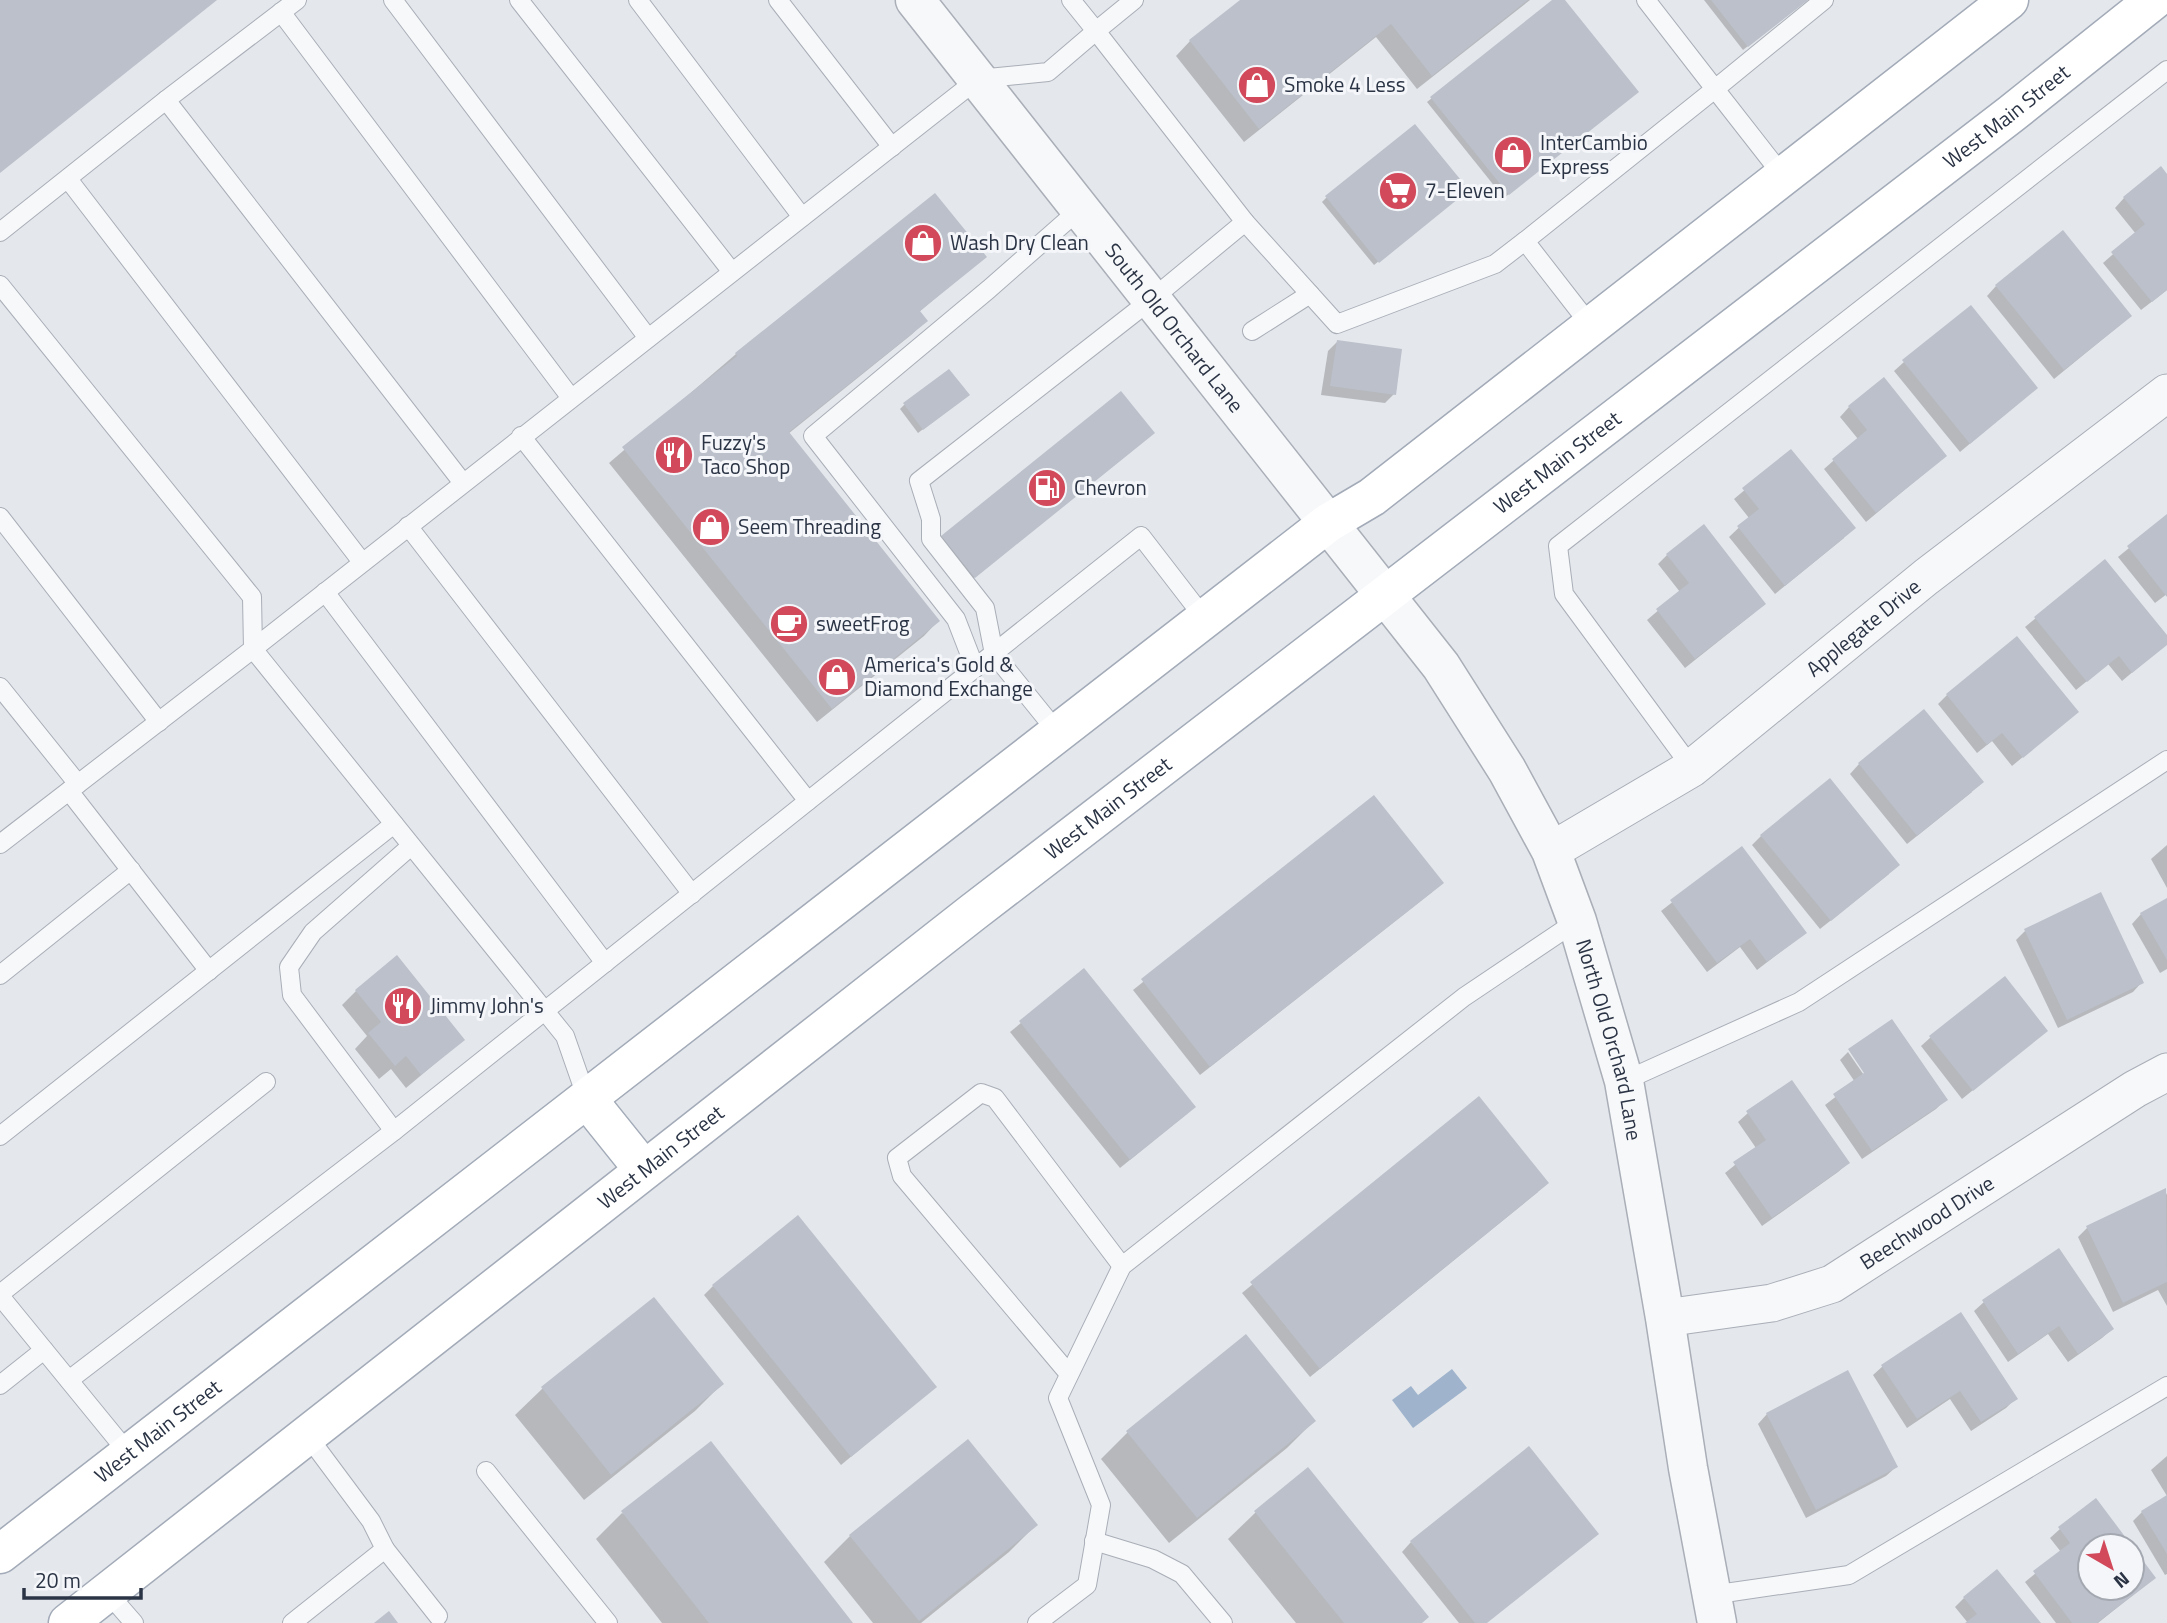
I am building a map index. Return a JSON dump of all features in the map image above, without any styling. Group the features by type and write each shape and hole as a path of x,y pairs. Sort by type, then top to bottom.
{"main road":[{"name":"West Main Street","path":"0,1554 1328,523 1372,496 2009,0"},
{"name":"West Main Street","path":"68,1623 972,913 1989,131 2154,0"},
{"path":"587,1099 644,1170"}],"street":[{"name":"South Old Orchard Lane","path":"915,0 1328,523"},
{"name":"Applegate Drive","path":"1551,851 1692,768 1926,578 2167,393"},
{"name":"North Old Orchard Lane","path":"1328,523 1441,666 1507,770 1551,851 1577,921 1624,1081 1714,1609"},
{"name":"Beechwood Drive","path":"1665,1318 1772,1303 1832,1284 2135,1089 2167,1072"}],"lane":[{"path":"0,232 297,0"},
{"path":"393,0 648,338"},
{"path":"519,0 732,272"},
{"path":"638,0 802,217"},
{"path":"778,0 892,147"},
{"path":"1071,0 1245,222 1337,324 1495,264 1824,0"},
{"path":"0,844 253,649 978,79 1048,72 1134,0"},
{"path":"1646,0 1783,176"},
{"path":"281,12 571,398"},
{"path":"1692,768 1564,594 1558,546 2167,70"},
{"path":"166,100 463,483"},
{"path":"68,179 362,562"},
{"path":"975,668 956,619 813,436 1080,209"},
{"path":"1058,733 994,654 985,608 931,539 931,519 919,481 1152,299 1245,222"},
{"path":"1525,241 1591,326"},
{"path":"0,285 251,597 253,649 565,1036 587,1099"},
{"path":"1252,331 1310,294"},
{"path":"521,436 808,801"},
{"path":"0,517 159,722"},
{"path":"408,526 692,894"},
{"path":"69,1380 394,1130 1141,537 1205,619"},
{"path":"324,592 604,963"},
{"path":"0,687 131,870 209,971"},
{"path":"1624,1081 1799,1002 2167,760"},
{"path":"0,1136 394,824"},
{"path":"394,1130 292,995 289,967 313,932 411,846"},
{"path":"0,975 131,870"},
{"path":"1037,1623 1087,1585 1101,1505 1058,1398 1122,1266 1464,997 1577,921"},
{"path":"129,1454 0,1295 266,1082"},
{"path":"1069,1374 902,1176 897,1157 981,1093 995,1098 1122,1266"},
{"path":"0,1385 44,1350"},
{"path":"1714,1609 1849,1575 2167,1386"},
{"path":"307,1435 371,1521 385,1549 438,1616"},
{"path":"486,1471 608,1623"},
{"path":"1094,1541 1153,1559 1182,1574 1223,1623"},
{"path":"292,1623 385,1549"},
{"path":"107,1592 134,1623"}],"water":[{"path":"1452,1369 1467,1388 1413,1428 1392,1400 1411,1386 1418,1395"}],"building":[{"path":"0,0 217,0 0,173"},
{"path":"1240,0 1528,0 1432,76 1391,24 1259,129 1189,40"},
{"path":"1552,0 1565,0 1639,92 1509,195 1430,97"},
{"path":"1711,0 1808,0 1748,47"},
{"path":"1415,124 1469,190 1379,263 1325,196"},
{"path":"2161,166 2167,174 2167,290 2152,302 2111,252 2145,224 2123,197"},
{"path":"935,193 987,257 920,311 928,321 789,432 940,621 832,709 622,447"},
{"path":"2063,230 2132,316 2064,370 1995,285"},
{"path":"1971,305 2038,388 1970,444 1902,360"},
{"path":"1337,340 1402,349 1396,395 1330,386"},
{"path":"949,369 970,395 923,430 903,403"},
{"path":"1884,377 1947,456 1876,513 1832,459 1867,430 1848,406"},
{"path":"1121,391 1155,433 975,578 941,536"},
{"path":"1791,449 1856,528 1785,586 1737,526 1759,509 1742,488"},
{"path":"2167,514 2167,597 2127,546"},
{"path":"1704,524 1766,604 1695,659 1656,609 1689,583 1666,554"},
{"path":"2105,559 2167,635 2167,645 2132,673 2119,656 2087,682 2034,617"},
{"path":"2017,636 2079,712 2023,758 2002,733 1987,745 1946,694"},
{"path":"1924,709 1984,782 1917,836 1858,763"},
{"path":"1830,778 1900,865 1831,921 1760,835"},
{"path":"1374,795 1444,883 1210,1067 1141,979"},
{"path":"1742,846 1807,933 1767,962 1750,939 1717,963 1670,900"},
{"path":"2101,892 2144,983 2067,1020 2024,929"},
{"path":"2167,898 2167,960 2140,913"},
{"name":"Jimmy John's","path":"397,955 465,1040 421,1075 406,1056 395,1066 368,1033 381,1022 355,990"},
{"path":"1084,968 1196,1107 1130,1160 1019,1021"},
{"path":"2005,976 2048,1031 1973,1091 1929,1036"},
{"path":"1892,1019 1948,1100 1872,1151 1833,1094 1864,1073 1848,1049"},
{"path":"1792,1080 1850,1163 1772,1218 1733,1162 1766,1140 1746,1111"},
{"path":"1479,1096 1549,1183 1320,1369 1250,1282"},
{"path":"2166,1188 2167,1282 2123,1303 2086,1226"},
{"path":"798,1215 937,1387 851,1457 712,1285"},
{"path":"2059,1248 2114,1329 2078,1354 2059,1326 2018,1354 1982,1300"},
{"path":"654,1297 724,1384 611,1475 541,1387"},
{"path":"1961,1312 2018,1399 1981,1422 1960,1391 1917,1419 1881,1365"},
{"path":"1246,1334 1316,1421 1197,1518 1126,1431"},
{"path":"1848,1370 1898,1467 1816,1510 1766,1413"},
{"path":"968,1439 1038,1525 919,1621 849,1535"},
{"path":"711,1441 853,1623 709,1623 621,1511"},
{"path":"1529,1446 1599,1534 1487,1623 1475,1623 1410,1541"},
{"path":"1308,1467 1429,1617 1422,1623 1344,1623 1254,1511"},
{"path":"2167,1495 2167,1554 2141,1511"},
{"path":"2096,1498 2122,1532 2076,1532 2076,1602 2125,1602 2097,1623 2072,1623 2033,1571 2070,1543 2058,1527"},
{"path":"2146,1565 2156,1578 2146,1586"},
{"path":"1997,1569 2041,1623 1965,1623 1977,1614 1963,1597"},
{"path":"389,1611 398,1623 374,1623"}],"place":[{"name":"Smoke 4 Less","path":"1257,85"},
{"name":"InterCambio Express","path":"1513,155"},
{"name":"7-Eleven","path":"1398,191"},
{"name":"Wash Dry Clean","path":"923,243"},
{"name":"Fuzzy's Taco Shop","path":"674,455"},
{"name":"Chevron","path":"1047,488"},
{"name":"Seem Threading","path":"711,527"},
{"name":"sweetFrog","path":"789,624"},
{"name":"America's Gold & Diamond Exchange","path":"837,677"},
{"name":"Jimmy John's","path":"403,1006"}]}
